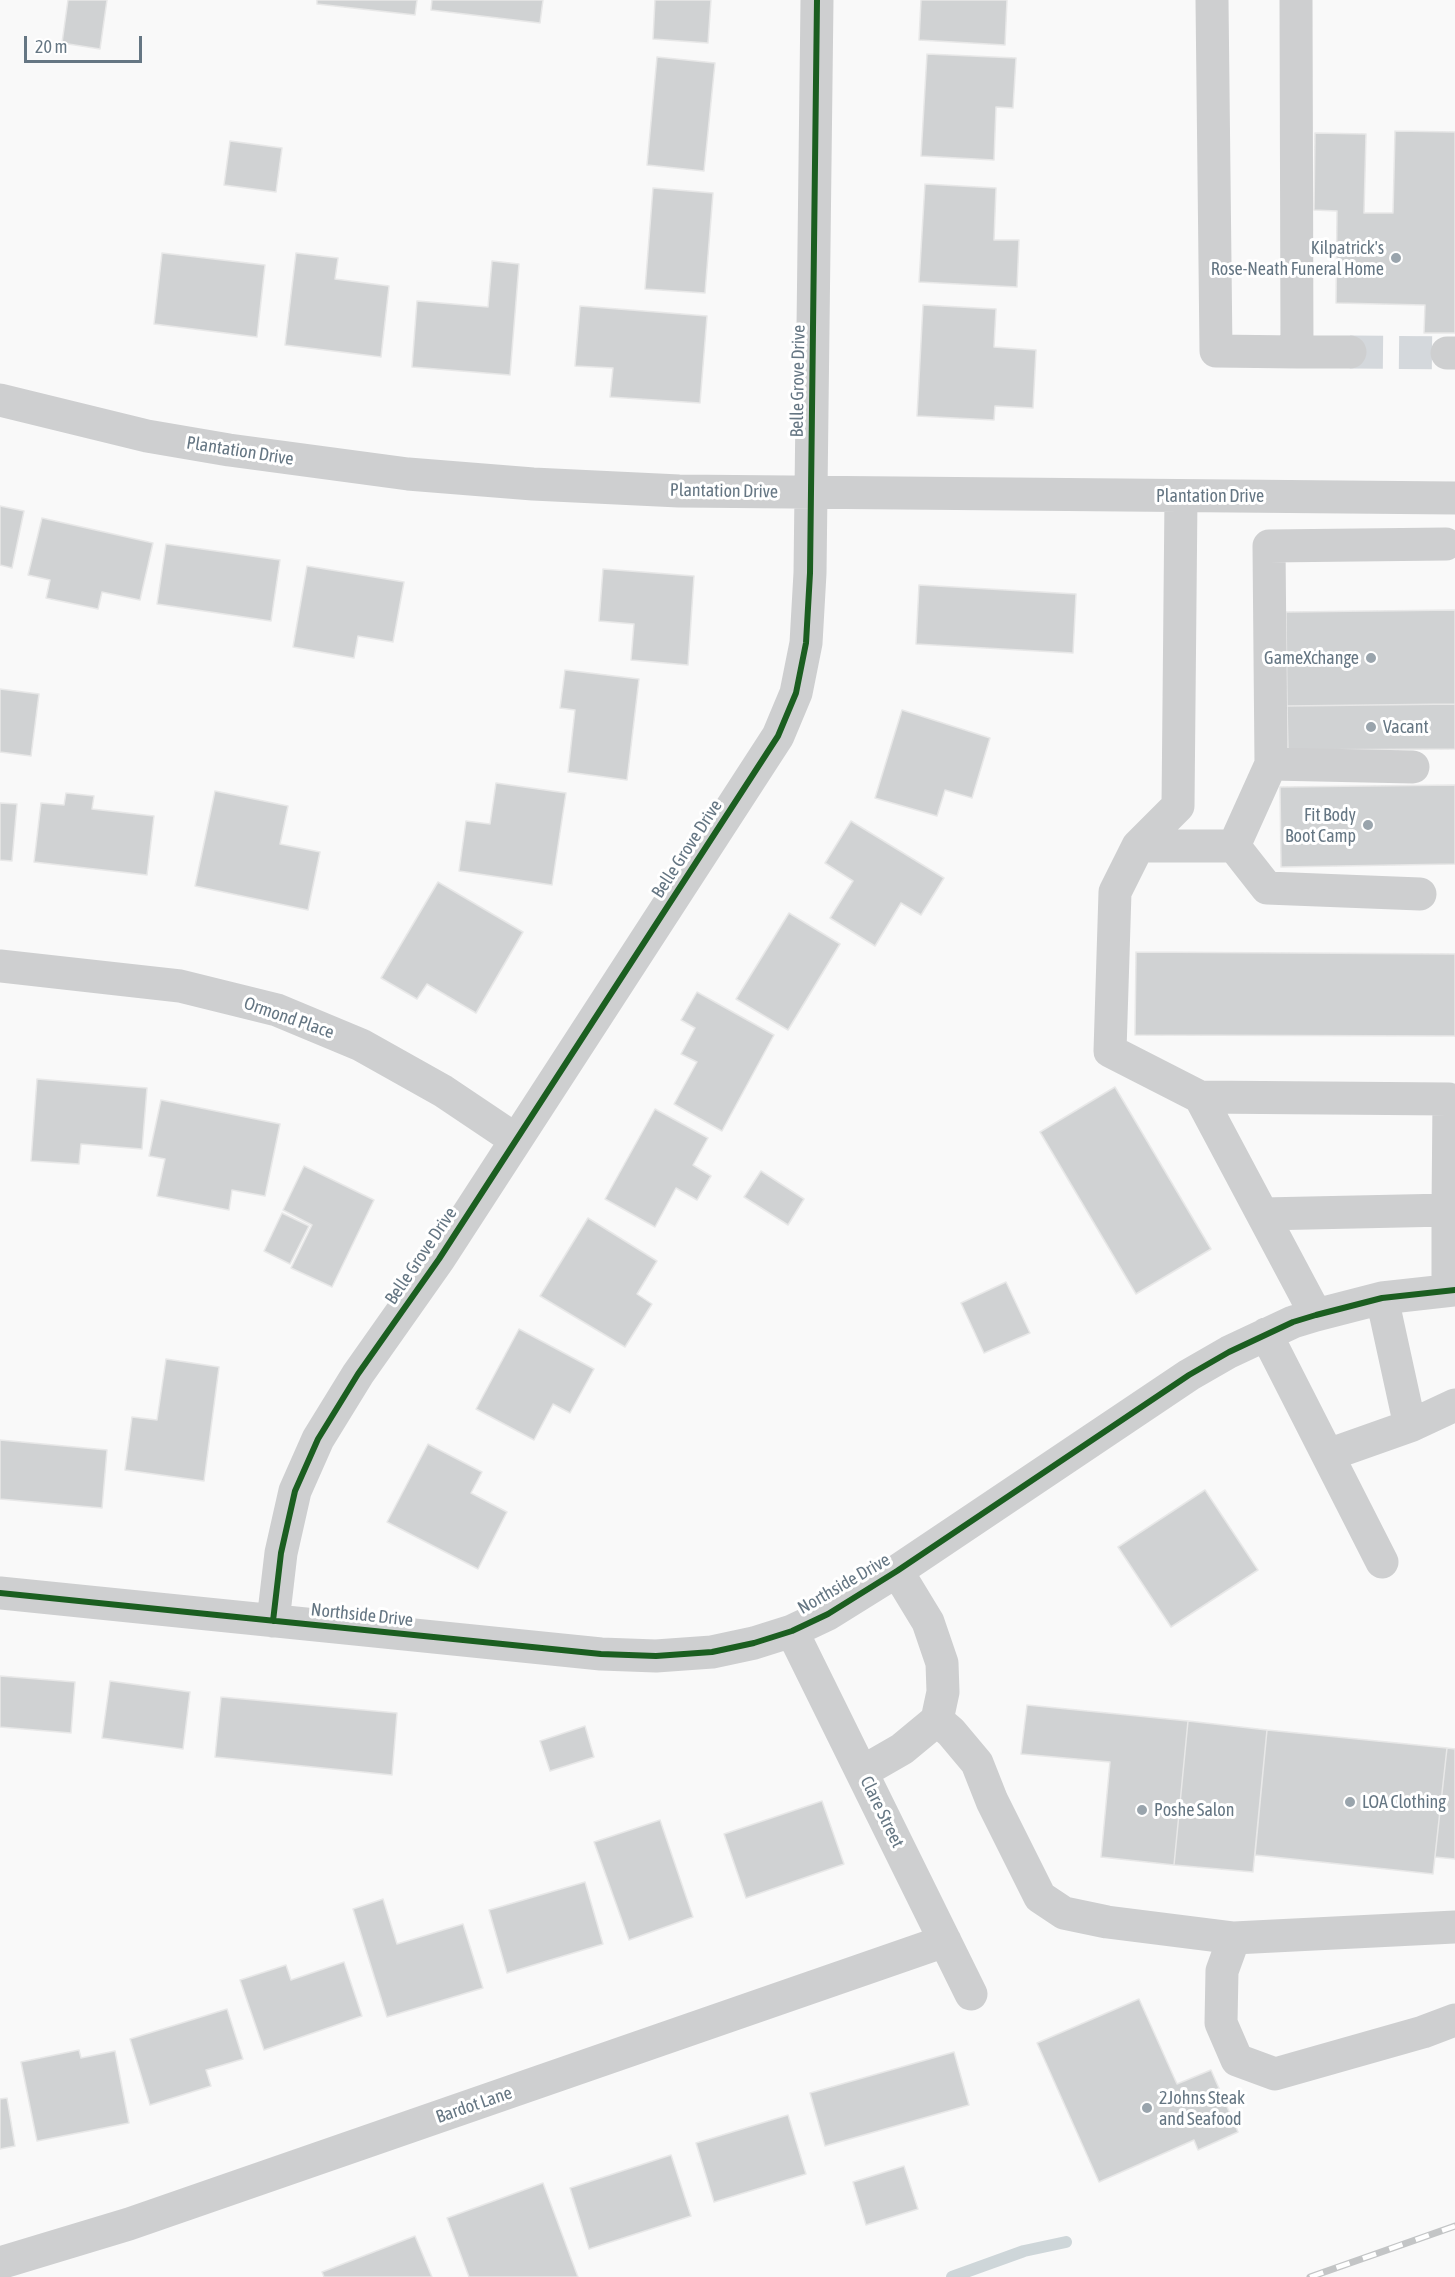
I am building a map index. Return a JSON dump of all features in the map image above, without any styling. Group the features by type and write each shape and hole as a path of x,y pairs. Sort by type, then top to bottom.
{"street":[{"name":"Belle Grove Drive","path":"273,1621 281,1553 295,1491 318,1439 358,1374 439,1259 778,736 796,693 806,643 810,573 817,0"},
{"path":"1212,0 1216,351 1350,352"},
{"path":"1296,0 1297,352"},
{"name":"Plantation Drive","path":"0,400 147,436 240,452 408,474 533,484 668,490 1455,498"},
{"path":"1181,496 1178,806 1138,846 1115,892 1110,1051 1200,1097 1449,1099 1448,1210 1451,1290"},
{"path":"1374,497 1375,543"},
{"path":"1234,846 1271,764 1269,546 1375,543 1446,544"},
{"path":"1271,764 1413,767"},
{"path":"1138,846 1234,846"},
{"path":"1234,846 1267,888 1420,894"},
{"name":"Ormond Place","path":"0,966 180,986 277,1010 361,1045 443,1091 516,1140"},
{"path":"1200,1097 1316,1315"},
{"path":"1263,1214 1448,1210"},
{"name":"Northside Drive","path":"0,1593 601,1654 656,1656 712,1652 754,1643 792,1631 828,1614 897,1571 1189,1375 1229,1352 1266,1334 1316,1315 1382,1298 1451,1290"},
{"path":"1382,1298 1410,1426"},
{"path":"1266,1334 1382,1562"},
{"path":"1328,1455 1410,1426 1455,1405"},
{"path":"862,1772 902,1749 937,1720 943,1692 942,1663 928,1622 897,1571"},
{"name":"Clare Street","path":"792,1631 971,1994"},
{"path":"937,1720 951,1732 976,1763 992,1801 1040,1897 1064,1913 1107,1922 1234,1938 1455,1927"},
{"path":"1234,1938 1222,1971 1221,2023 1237,2060 1275,2074 1423,2032 1455,2020"},
{"name":"Bardot Lane","path":"0,2263 141,2220 945,1941"}],"building":[{"path":"68,0 107,0 100,49 62,43"},
{"path":"317,0 417,0 415,15 317,4"},
{"path":"432,0 543,0 540,23 431,10"},
{"path":"655,0 711,0 708,43 653,39"},
{"path":"921,0 1007,0 1005,45 919,40"},
{"path":"927,54 1016,58 1013,108 996,107 994,160 921,156"},
{"path":"657,57 715,63 704,171 647,165"},
{"name":"Kilpatrick's Rose-Neath Funeral Home","path":"1395,131 1455,132 1455,333 1424,333 1425,305 1336,303 1337,211 1314,210 1315,133 1366,134 1364,213 1393,213"},
{"path":"230,141 282,148 276,192 224,185"},
{"path":"925,184 996,188 994,240 1019,240 1017,287 919,282"},
{"path":"653,188 713,193 705,293 645,289"},
{"path":"162,253 265,265 257,337 154,324"},
{"path":"296,253 338,258 335,279 389,286 381,357 285,345"},
{"path":"492,261 519,264 510,375 412,367 417,301 488,307"},
{"path":"923,305 996,309 994,347 1036,350 1033,408 995,406 994,420 917,416"},
{"path":"580,306 707,316 700,403 610,397 613,368 575,366"},
{"path":"0,506 24,511 12,568 0,565"},
{"path":"42,518 153,543 140,600 102,592 98,609 46,598 50,580 28,575"},
{"path":"166,544 280,560 271,621 157,604"},
{"path":"307,566 404,582 393,642 358,636 354,658 293,647"},
{"path":"603,569 694,576 688,665 631,660 634,624 599,621"},
{"path":"919,585 1076,594 1073,653 916,644"},
{"name":"GameXchange","path":"1455,610 1455,704 1287,706 1286,612"},
{"path":"565,670 639,679 627,780 568,772 575,710 560,708"},
{"path":"0,689 39,694 31,756 0,752"},
{"name":"Vacant","path":"1455,704 1455,749 1288,750 1287,706"},
{"path":"902,710 990,738 972,798 945,790 937,816 875,798"},
{"path":"496,783 566,793 552,885 459,871 466,821 490,824"},
{"name":"Fit Body Boot Camp","path":"1455,785 1455,864 1281,867 1280,787"},
{"path":"215,791 288,806 280,844 320,852 308,910 195,886"},
{"path":"66,793 94,796 92,809 154,816 147,875 34,862 41,803 64,805"},
{"path":"0,803 17,804 12,861 0,860"},
{"path":"851,821 944,878 921,915 901,903 875,946 830,918 853,881 825,863"},
{"path":"438,882 523,932 476,1013 427,984 417,999 381,978"},
{"path":"789,913 840,944 788,1030 736,999"},
{"path":"1136,952 1455,954 1455,1036 1135,1035"},
{"path":"697,992 774,1035 722,1131 674,1104 697,1062 681,1054 695,1028 681,1020"},
{"path":"37,1079 147,1088 142,1149 81,1144 79,1164 31,1161"},
{"path":"1115,1087 1211,1249 1136,1294 1040,1132"},
{"path":"161,1100 280,1124 265,1196 232,1190 229,1210 157,1196 165,1159 149,1156"},
{"path":"655,1109 708,1138 693,1165 711,1176 697,1200 676,1188 655,1227 605,1199"},
{"path":"304,1166 374,1200 332,1287 291,1268 312,1225 283,1210"},
{"path":"761,1171 804,1199 788,1225 744,1197"},
{"path":"282,1213 309,1226 290,1264 264,1251"},
{"path":"588,1218 657,1261 637,1294 652,1304 625,1347 540,1296"},
{"path":"1006,1282 1030,1333 984,1353 961,1303"},
{"path":"519,1329 594,1369 570,1413 553,1404 534,1440 476,1409"},
{"path":"166,1359 219,1367 204,1481 125,1470 132,1417 157,1420"},
{"path":"0,1440 107,1450 102,1508 0,1499"},
{"path":"428,1444 482,1472 471,1493 507,1512 478,1569 387,1522"},
{"path":"1205,1490 1258,1570 1171,1627 1118,1547"},
{"path":"0,1676 75,1682 71,1733 0,1727"},
{"path":"110,1681 190,1692 183,1749 102,1738"},
{"path":"221,1697 397,1713 392,1775 215,1757"},
{"name":"Poshe Salon","path":"1027,1705 1188,1721 1174,1865 1101,1857 1110,1762 1021,1754"},
{"path":"1188,1721 1267,1730 1253,1872 1174,1865"},
{"path":"585,1726 594,1757 550,1771 540,1741"},
{"name":"LOA Clothing","path":"1267,1730 1447,1748 1433,1874 1255,1855"},
{"path":"1447,1748 1455,1749 1455,1859 1435,1857"},
{"path":"822,1801 844,1864 746,1898 724,1834"},
{"path":"660,1820 693,1917 629,1940 594,1842"},
{"path":"585,1882 603,1944 507,1973 489,1910"},
{"path":"383,1899 397,1944 463,1924 483,1988 387,2017 353,1909"},
{"path":"344,1962 362,2016 264,2050 240,1980 286,1965 291,1980"},
{"name":"2Johns Steak and Seafood","path":"1139,1999 1177,2084 1211,2070 1238,2132 1198,2150 1194,2140 1099,2182 1037,2043"},
{"path":"227,2009 243,2059 206,2070 211,2086 150,2105 130,2039"},
{"path":"79,2050 81,2058 115,2051 129,2123 37,2141 21,2062"},
{"path":"954,2052 969,2105 825,2146 810,2093"},
{"path":"7,2098 15,2146 0,2149 0,2099"},
{"path":"788,2115 806,2174 714,2202 696,2143"},
{"path":"671,2155 691,2216 589,2249 570,2188"},
{"path":"904,2166 918,2209 866,2225 853,2182"},
{"path":"543,2183 578,2277 469,2277 447,2218"},
{"path":"415,2236 432,2277 324,2277 322,2272"}],"waterway":[{"path":"952,2277 1024,2251 1066,2242"}],"tunnel":[{"path":"1350,352 1447,353"}],"railway":[{"path":"1310,2277 1455,2226"}],"cycle path":[{"path":"273,1621 281,1553 295,1491 318,1439 358,1374 439,1259 778,736 796,693 806,643 810,573 817,0"},
{"path":"0,1593 601,1654 656,1656 712,1652 754,1643 792,1631 828,1614 897,1571 1189,1375 1229,1352 1293,1322 1316,1315 1382,1298 1455,1290"}],"place":[{"name":"Kilpatrick's Rose-Neath Funeral Home","path":"1396,258"},
{"name":"GameXchange","path":"1371,658"},
{"name":"Vacant","path":"1371,727"},
{"name":"Fit Body Boot Camp","path":"1368,825"},
{"name":"LOA Clothing","path":"1350,1802"},
{"name":"Poshe Salon","path":"1142,1810"},
{"name":"2Johns Steak and Seafood","path":"1147,2108"}]}
